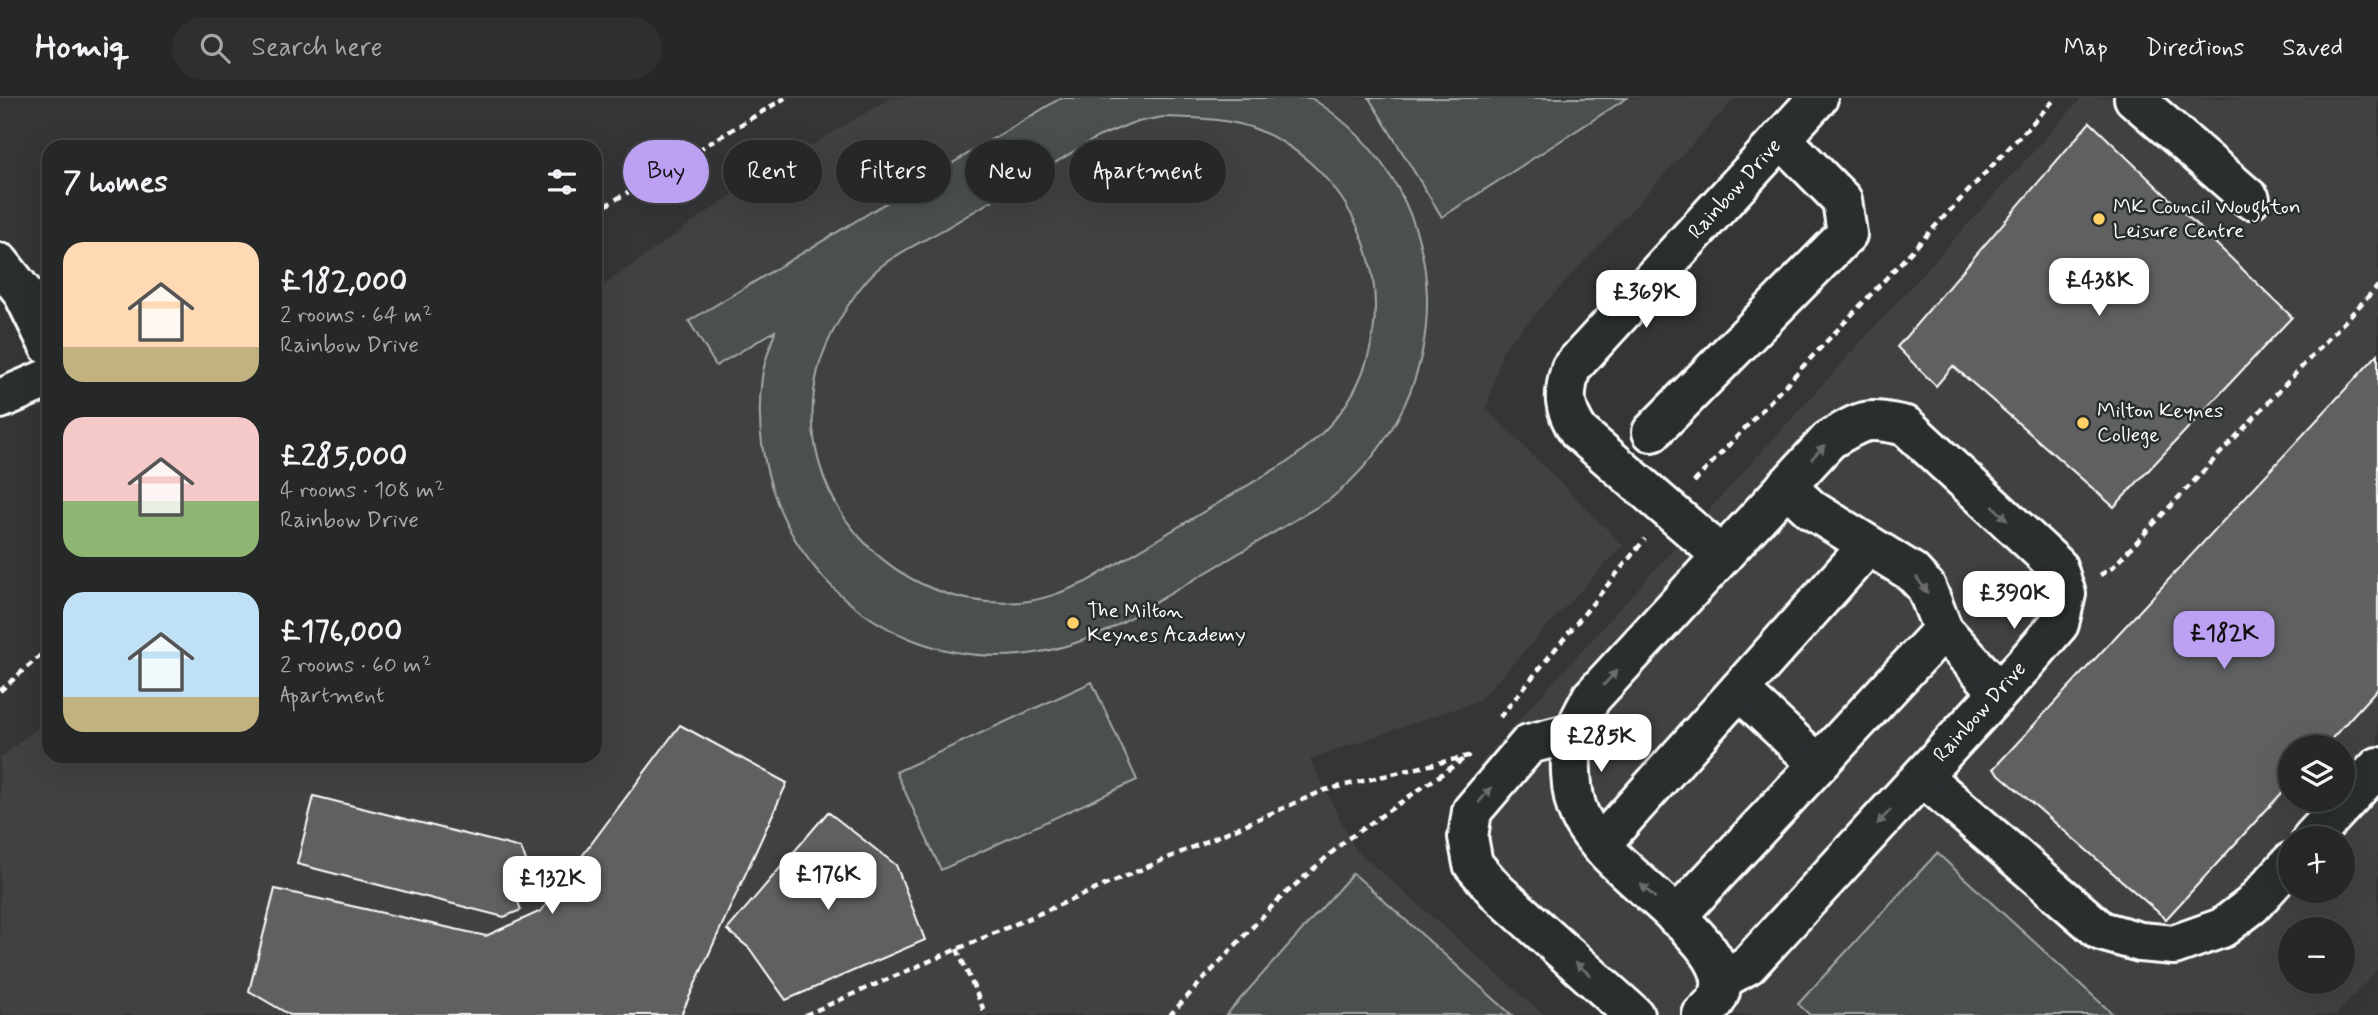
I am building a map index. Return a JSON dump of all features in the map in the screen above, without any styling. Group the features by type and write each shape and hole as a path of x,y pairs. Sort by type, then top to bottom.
{"street":[{"name":"Rainbow Drive","path":"1722,556 1579,432 1570,418 1564,393 1571,368 1818,98"},
{"path":"2134,98 2250,200"},
{"path":"1653,432 1847,234 1842,200 1781,138"},
{"path":"0,264 22,291 42,332"},
{"path":"0,399 42,381"},
{"path":"1702,1015 1717,1002 1721,980 1710,952 1600,845 1580,815 1571,776 1575,732 1591,698 1829,440 1855,424 1875,419 1906,426 2057,566 2066,594"},
{"path":"1786,486 1812,510 1912,572 1926,587 1943,630 1999,692"},
{"path":"1600,845 1868,546"},
{"name":"Rainbow Drive","path":"1721,980 1748,965 1999,692 2059,624 2066,594"},
{"path":"1675,917 1943,630"},
{"path":"1738,690 1818,764"},
{"path":"1575,732 1529,744 1472,811 1468,837 1473,864 1496,891 1634,1015"},
{"path":"2323,826 2378,767"},
{"path":"1922,776 2101,931 2140,942 2174,945 2222,928 2252,905 2278,876"}],"path":[{"path":"602,208 785,98"},
{"path":"2066,594 2112,568 2378,286"},
{"path":"0,691 42,654"},
{"path":"805,1015 1325,790 1468,757 1336,849 1276,901 1170,1015"},
{"path":"957,949 986,1015"}],"shaded area":[{"name":"The Milton Keynes Academy","path":"891,98 1735,98 1503,349 1486,409 1623,545 1478,701 1310,759 1355,849 1544,1015 0,1015 0,758 42,725 42,763 602,763 602,286 723,201 822,203 820,140"},
{"path":"1061,98 1311,98 1360,138 1396,185 1418,238 1427,293 1422,350 1405,405 1373,456 1329,500 1107,631 1065,646 1020,655 963,653 910,639 864,613 824,579 793,536 772,487 761,434 762,377 775,331 716,366 689,321 886,203 951,203 951,164 965,156 965,203 988,203 888,261 859,289 824,353 818,370 813,417 819,461 835,502 860,538 893,567 931,588 975,600 1021,602 1062,592 1086,582 1292,459 1310,444 1347,403 1368,356 1375,317 1373,278 1363,241 1346,206 1323,175 1293,149 1247,126 1199,118 1163,117 1132,123 1093,140 1069,140 1069,154 1055,163 1055,140 991,140"},
{"path":"1369,98 1627,98 1442,217"},
{"name":"Milton Keynes College","path":"2082,98 2378,98 2378,969 2336,1015 1617,1015 1478,903 1479,764"},
{"path":"1092,682 1137,780 941,870 896,772"},
{"path":"1937,853 2114,1015 1810,1015 1798,1004"},
{"path":"1353,873 1512,1015 1226,1015"}],"building":[{"name":"MK Council Woughton Leisure Centre","path":"2090,122 2292,317 2114,507 1953,366 1936,386 1897,347"},
{"path":"2378,354 2378,688 2335,735 2278,735 2278,797 2166,919 1993,769"},
{"path":"680,725 787,783 681,1015 290,1015 249,991 275,889 486,936 541,911"},
{"path":"314,796 521,848 533,878 512,886 521,910 504,917 297,864"},
{"path":"828,812 896,865 925,940 786,1000 749,948 727,930"}],"place":[{"name":"MK Council Woughton Leisure Centre","path":"2099,219"},
{"name":"Milton Keynes College","path":"2083,423"},
{"name":"The Milton Keynes Academy","path":"1073,623"}]}
